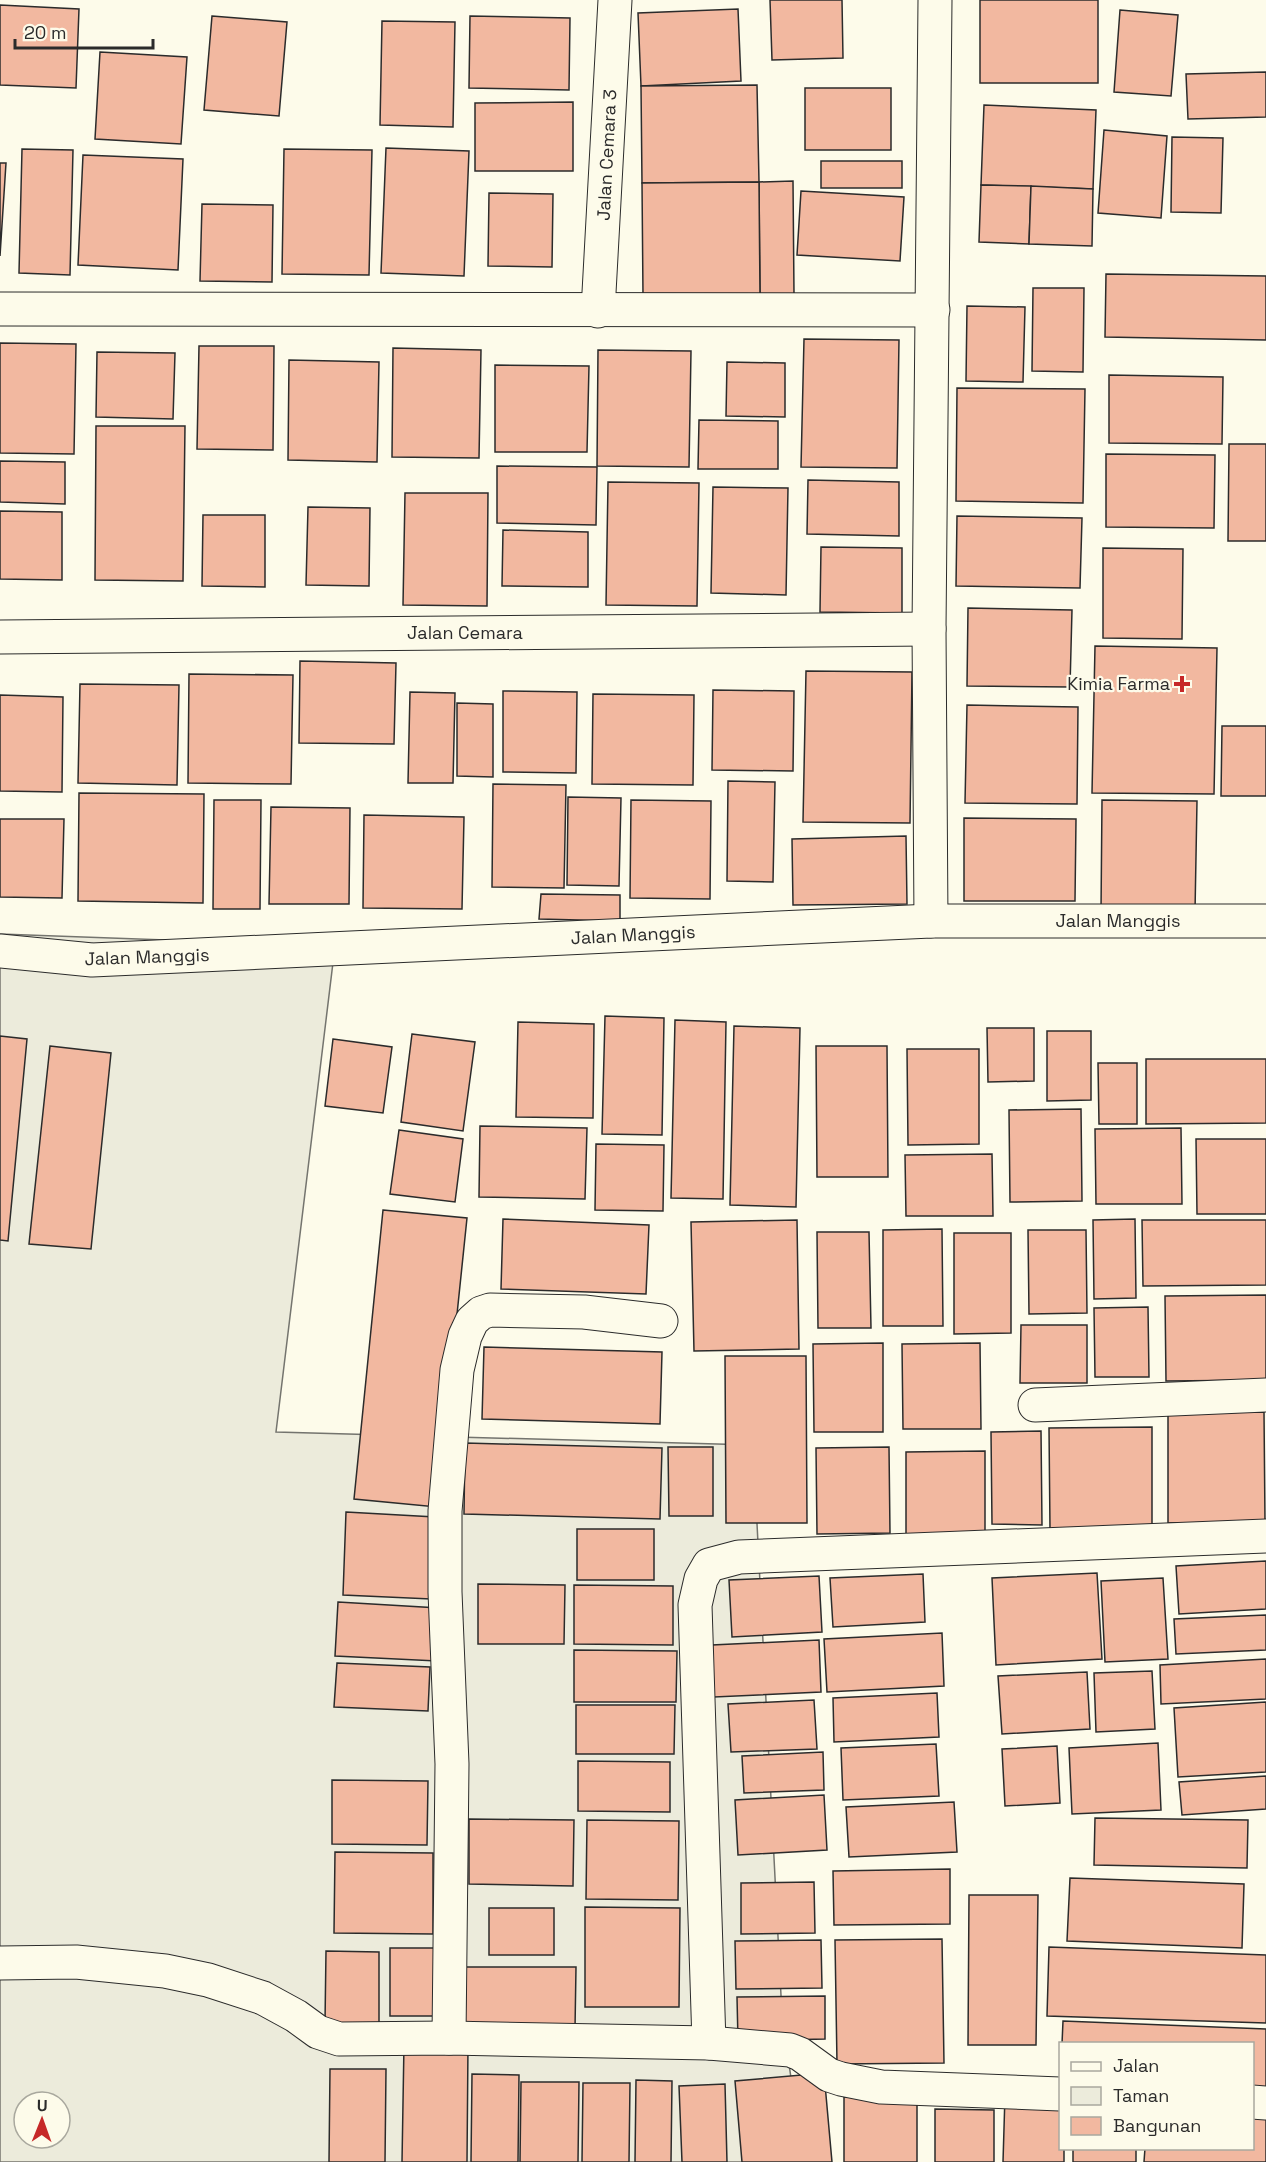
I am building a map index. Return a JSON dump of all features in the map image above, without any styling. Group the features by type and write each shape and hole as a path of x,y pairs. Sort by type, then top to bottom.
{"street":[{"name":"Jalan Cemara 3","path":"598,311 615,0"},
{"path":"931,921 929,629 935,0"},
{"path":"0,309 933,310"},
{"name":"Jalan Cemara","path":"0,637 929,629"},
{"name":"Jalan Manggis","path":"0,951 92,960 931,921 1266,921"},
{"path":"449,2038 452,1764 445,1592 445,1511 457,1370 465,1336 472,1321 481,1313 490,1310 584,1312 661,1321"},
{"path":"1035,1405 1266,1395"},
{"path":"709,2043 695,1605 701,1579 709,1565 739,1557 1266,1536"},
{"path":"0,1963 76,1962 165,1971 208,1980 263,1998 296,2016 318,2032 339,2039 449,2038 709,2043 790,2050 829,2075 881,2087 1059,2094"}],"green space":[{"path":"0,934 335,946 276,1432 753,1445 782,2015 803,2162 0,2162"}],"building":[{"path":"770,0 842,0 843,58 772,60"},
{"path":"980,0 1098,0 1098,83 980,83"},
{"path":"0,5 79,9 76,88 0,85"},
{"path":"738,9 741,81 641,86 638,13"},
{"path":"1120,10 1178,15 1171,96 1114,92"},
{"path":"212,16 287,22 279,116 204,110"},
{"path":"470,16 570,18 569,90 469,88"},
{"path":"382,21 455,22 453,127 380,125"},
{"path":"100,52 187,57 181,144 95,139"},
{"path":"1266,72 1266,117 1188,119 1186,74"},
{"path":"757,85 759,182 642,183 641,86"},
{"path":"805,88 891,88 891,150 805,150"},
{"path":"573,102 573,171 475,171 475,103"},
{"path":"984,105 1096,110 1093,189 981,185"},
{"path":"1104,130 1167,136 1161,218 1098,213"},
{"path":"1172,137 1223,138 1221,213 1171,212"},
{"path":"386,148 469,151 464,276 381,273"},
{"path":"22,149 73,150 70,275 19,273"},
{"path":"284,149 372,150 369,275 282,274"},
{"path":"83,155 183,159 178,270 78,265"},
{"path":"821,161 902,161 902,188 821,188"},
{"path":"0,163 6,163 0,256"},
{"path":"793,181 794,294 760,295 759,182"},
{"path":"759,182 760,295 643,296 642,183"},
{"path":"981,185 1031,186 1029,244 979,242"},
{"path":"1031,186 1093,189 1092,246 1029,244"},
{"path":"801,191 904,197 900,261 797,255"},
{"path":"489,193 553,194 552,267 488,266"},
{"path":"202,204 273,205 272,282 200,281"},
{"path":"1106,274 1266,276 1266,340 1105,337"},
{"path":"1033,288 1084,288 1083,372 1032,371"},
{"path":"967,306 1025,307 1023,382 966,381"},
{"path":"804,339 899,340 897,468 801,467"},
{"path":"0,343 76,344 74,454 0,453"},
{"path":"199,346 274,346 273,450 197,449"},
{"path":"393,348 481,350 479,458 392,457"},
{"path":"598,350 691,351 689,467 597,466"},
{"path":"97,352 175,353 173,419 96,417"},
{"path":"289,360 379,362 377,462 288,460"},
{"path":"727,362 785,363 785,417 726,416"},
{"path":"495,365 589,366 587,452 495,452"},
{"path":"1109,375 1223,377 1222,444 1109,443"},
{"path":"957,388 1085,389 1083,503 956,501"},
{"path":"699,420 778,421 778,469 698,469"},
{"path":"96,426 185,426 183,581 95,580"},
{"path":"1229,444 1266,444 1266,541 1228,541"},
{"path":"1106,454 1215,455 1214,528 1106,527"},
{"path":"0,461 65,462 65,504 0,502"},
{"path":"497,466 597,467 596,525 497,523"},
{"path":"808,480 899,482 899,536 807,534"},
{"path":"608,482 699,483 697,606 606,605"},
{"path":"713,487 788,488 786,595 711,593"},
{"path":"405,493 488,493 487,606 403,605"},
{"path":"308,507 370,508 369,586 306,585"},
{"path":"0,511 62,512 62,580 0,579"},
{"path":"203,515 265,515 265,587 202,586"},
{"path":"957,516 1082,518 1080,588 956,586"},
{"path":"503,530 588,532 588,587 502,586"},
{"path":"821,547 902,548 902,613 820,612"},
{"path":"1103,548 1183,549 1182,639 1103,638"},
{"path":"968,608 1072,610 1070,687 967,686"},
{"path":"1095,646 1217,648 1214,794 1092,793"},
{"path":"300,661 396,663 394,744 299,743"},
{"path":"806,671 912,672 910,823 803,822"},
{"path":"189,674 293,675 291,784 188,783"},
{"path":"80,684 179,685 177,785 78,783"},
{"path":"713,690 794,691 793,771 712,770"},
{"path":"503,691 577,692 576,773 503,772"},
{"path":"410,692 455,693 453,783 408,783"},
{"path":"593,694 694,695 693,785 592,784"},
{"path":"0,695 63,697 62,792 0,791"},
{"path":"457,703 493,704 493,777 457,776"},
{"path":"967,705 1078,707 1077,804 965,803"},
{"path":"1222,726 1266,726 1266,796 1221,796"},
{"path":"728,781 775,782 773,882 727,881"},
{"path":"493,784 566,785 564,888 492,887"},
{"path":"79,793 204,794 203,903 78,901"},
{"path":"568,797 621,798 619,886 567,885"},
{"path":"214,800 261,800 260,909 213,909"},
{"path":"631,800 711,801 710,899 630,898"},
{"path":"1102,800 1197,801 1195,912 1101,911"},
{"path":"271,807 350,808 349,904 269,904"},
{"path":"364,815 464,817 462,909 363,908"},
{"path":"964,818 1076,819 1075,901 964,901"},
{"path":"0,819 64,819 62,898 0,897"},
{"path":"906,836 907,904 793,905 792,839"},
{"path":"541,894 620,895 620,921 539,919"},
{"path":"605,1016 664,1018 662,1135 602,1134"},
{"path":"675,1020 726,1022 723,1199 671,1198"},
{"path":"518,1022 594,1024 593,1118 516,1117"},
{"path":"734,1026 800,1028 796,1207 730,1205"},
{"path":"987,1028 1034,1028 1034,1081 988,1082"},
{"path":"1047,1031 1091,1031 1091,1100 1047,1101"},
{"path":"412,1034 475,1042 463,1131 401,1122"},
{"path":"0,1036 27,1039 8,1241 0,1240"},
{"path":"333,1039 392,1047 383,1113 325,1106"},
{"path":"50,1046 111,1053 91,1249 29,1244"},
{"path":"816,1046 887,1046 888,1177 817,1177"},
{"path":"907,1049 979,1049 979,1144 908,1145"},
{"path":"1146,1059 1266,1059 1266,1123 1146,1124"},
{"path":"1098,1063 1137,1063 1137,1124 1099,1124"},
{"path":"1081,1109 1082,1201 1010,1202 1009,1110"},
{"path":"480,1126 587,1128 585,1199 479,1197"},
{"path":"1181,1128 1182,1204 1096,1204 1095,1129"},
{"path":"399,1130 463,1139 455,1202 390,1194"},
{"path":"1196,1139 1266,1139 1266,1214 1197,1214"},
{"path":"596,1144 664,1145 663,1211 595,1210"},
{"path":"992,1154 993,1216 906,1216 905,1155"},
{"path":"383,1210 467,1218 437,1507 354,1499"},
{"path":"503,1219 649,1225 646,1294 501,1289"},
{"path":"1135,1219 1136,1298 1094,1299 1093,1220"},
{"path":"797,1220 799,1349 694,1351 691,1222"},
{"path":"1142,1220 1266,1220 1266,1285 1143,1286"},
{"path":"942,1229 943,1326 883,1326 883,1230"},
{"path":"1028,1230 1086,1230 1087,1313 1029,1314"},
{"path":"817,1232 869,1232 871,1328 818,1328"},
{"path":"954,1233 1011,1233 1011,1333 954,1334"},
{"path":"1266,1295 1266,1380 1166,1381 1165,1296"},
{"path":"1148,1307 1149,1377 1095,1377 1094,1308"},
{"path":"1021,1325 1087,1325 1087,1383 1020,1383"},
{"path":"883,1343 883,1432 814,1432 813,1344"},
{"path":"980,1343 981,1429 903,1429 902,1344"},
{"path":"484,1347 662,1352 660,1424 482,1419"},
{"path":"725,1356 806,1356 807,1523 726,1523"},
{"path":"1264,1412 1265,1522 1168,1523 1168,1413"},
{"path":"1152,1427 1152,1529 1050,1529 1049,1428"},
{"path":"1041,1431 1042,1525 992,1524 991,1432"},
{"path":"465,1443 662,1448 660,1519 464,1514"},
{"path":"668,1447 713,1447 713,1516 669,1516"},
{"path":"889,1447 890,1533 817,1534 816,1448"},
{"path":"985,1451 985,1540 906,1540 906,1452"},
{"path":"346,1512 435,1517 431,1599 343,1595"},
{"path":"577,1529 654,1529 654,1580 577,1580"},
{"path":"1266,1561 1266,1609 1179,1614 1176,1566"},
{"path":"1097,1573 1102,1659 996,1665 992,1578"},
{"path":"923,1574 925,1622 833,1627 830,1578"},
{"path":"819,1576 822,1632 732,1637 729,1580"},
{"path":"1163,1578 1168,1659 1105,1662 1101,1581"},
{"path":"478,1584 565,1585 564,1644 478,1644"},
{"path":"574,1585 673,1586 673,1645 574,1644"},
{"path":"338,1602 439,1608 437,1661 335,1656"},
{"path":"1266,1615 1266,1650 1176,1654 1174,1619"},
{"path":"942,1633 944,1686 827,1692 824,1639"},
{"path":"819,1640 821,1692 714,1697 712,1645"},
{"path":"574,1650 677,1651 676,1702 574,1702"},
{"path":"1266,1659 1266,1699 1161,1704 1160,1665"},
{"path":"337,1663 430,1667 428,1711 334,1707"},
{"path":"1152,1671 1155,1729 1096,1732 1094,1673"},
{"path":"1087,1672 1090,1729 1002,1734 998,1676"},
{"path":"937,1693 939,1737 834,1742 833,1698"},
{"path":"814,1700 817,1749 731,1752 728,1704"},
{"path":"1266,1702 1266,1772 1178,1777 1174,1708"},
{"path":"576,1705 675,1705 674,1754 576,1754"},
{"path":"1158,1743 1161,1810 1072,1814 1069,1748"},
{"path":"936,1744 939,1796 843,1800 841,1748"},
{"path":"1057,1746 1060,1803 1005,1806 1002,1749"},
{"path":"823,1752 824,1790 744,1793 742,1756"},
{"path":"578,1761 670,1762 670,1812 578,1811"},
{"path":"1266,1776 1266,1809 1182,1815 1179,1782"},
{"path":"332,1780 428,1781 427,1845 332,1844"},
{"path":"824,1795 827,1850 738,1855 735,1800"},
{"path":"954,1802 957,1852 849,1857 846,1807"},
{"path":"1095,1818 1248,1820 1247,1868 1094,1865"},
{"path":"469,1819 574,1820 573,1886 469,1884"},
{"path":"587,1820 679,1821 678,1900 586,1899"},
{"path":"335,1852 433,1853 433,1934 334,1933"},
{"path":"950,1869 950,1924 834,1925 833,1871"},
{"path":"1070,1878 1244,1884 1242,1948 1067,1941"},
{"path":"814,1882 815,1933 741,1934 741,1883"},
{"path":"969,1895 1038,1895 1036,2045 968,2045"},
{"path":"585,1907 680,1908 679,2007 585,2007"},
{"path":"489,1908 554,1908 554,1955 489,1955"},
{"path":"942,1939 944,2063 837,2064 835,1940"},
{"path":"821,1940 822,1988 736,1989 735,1941"},
{"path":"1049,1947 1266,1955 1266,2023 1047,2016"},
{"path":"390,1948 437,1948 437,2016 390,2016"},
{"path":"326,1951 379,1952 379,2023 325,2023"},
{"path":"466,1967 576,1967 575,2029 465,2028"},
{"path":"825,1996 825,2039 738,2041 737,1997"},
{"path":"1063,2021 1266,2029 1266,2100 1254,2099 1254,2042 1062,2042"},
{"path":"404,2044 468,2045 467,2162 402,2162"},
{"path":"330,2069 386,2069 385,2162 329,2162"},
{"path":"824,2073 832,2162 742,2162 735,2081"},
{"path":"472,2074 519,2075 518,2162 471,2162"},
{"path":"636,2080 672,2081 671,2162 635,2162"},
{"path":"521,2082 579,2082 578,2162 520,2162"},
{"path":"583,2083 630,2083 629,2162 582,2162"},
{"path":"725,2084 727,2162 682,2162 679,2086"},
{"path":"1005,2095 1059,2097 1059,2150 1064,2150 1064,2162 1003,2162"},
{"path":"844,2097 917,2097 917,2162 844,2162"},
{"path":"935,2109 994,2110 994,2162 935,2162"},
{"path":"1254,2114 1266,2114 1266,2162 1144,2162 1145,2150 1254,2150"},
{"path":"1073,2150 1136,2150 1136,2162 1073,2162"}],"place":[{"name":"Kimia Farma","path":"1182,684"}]}
